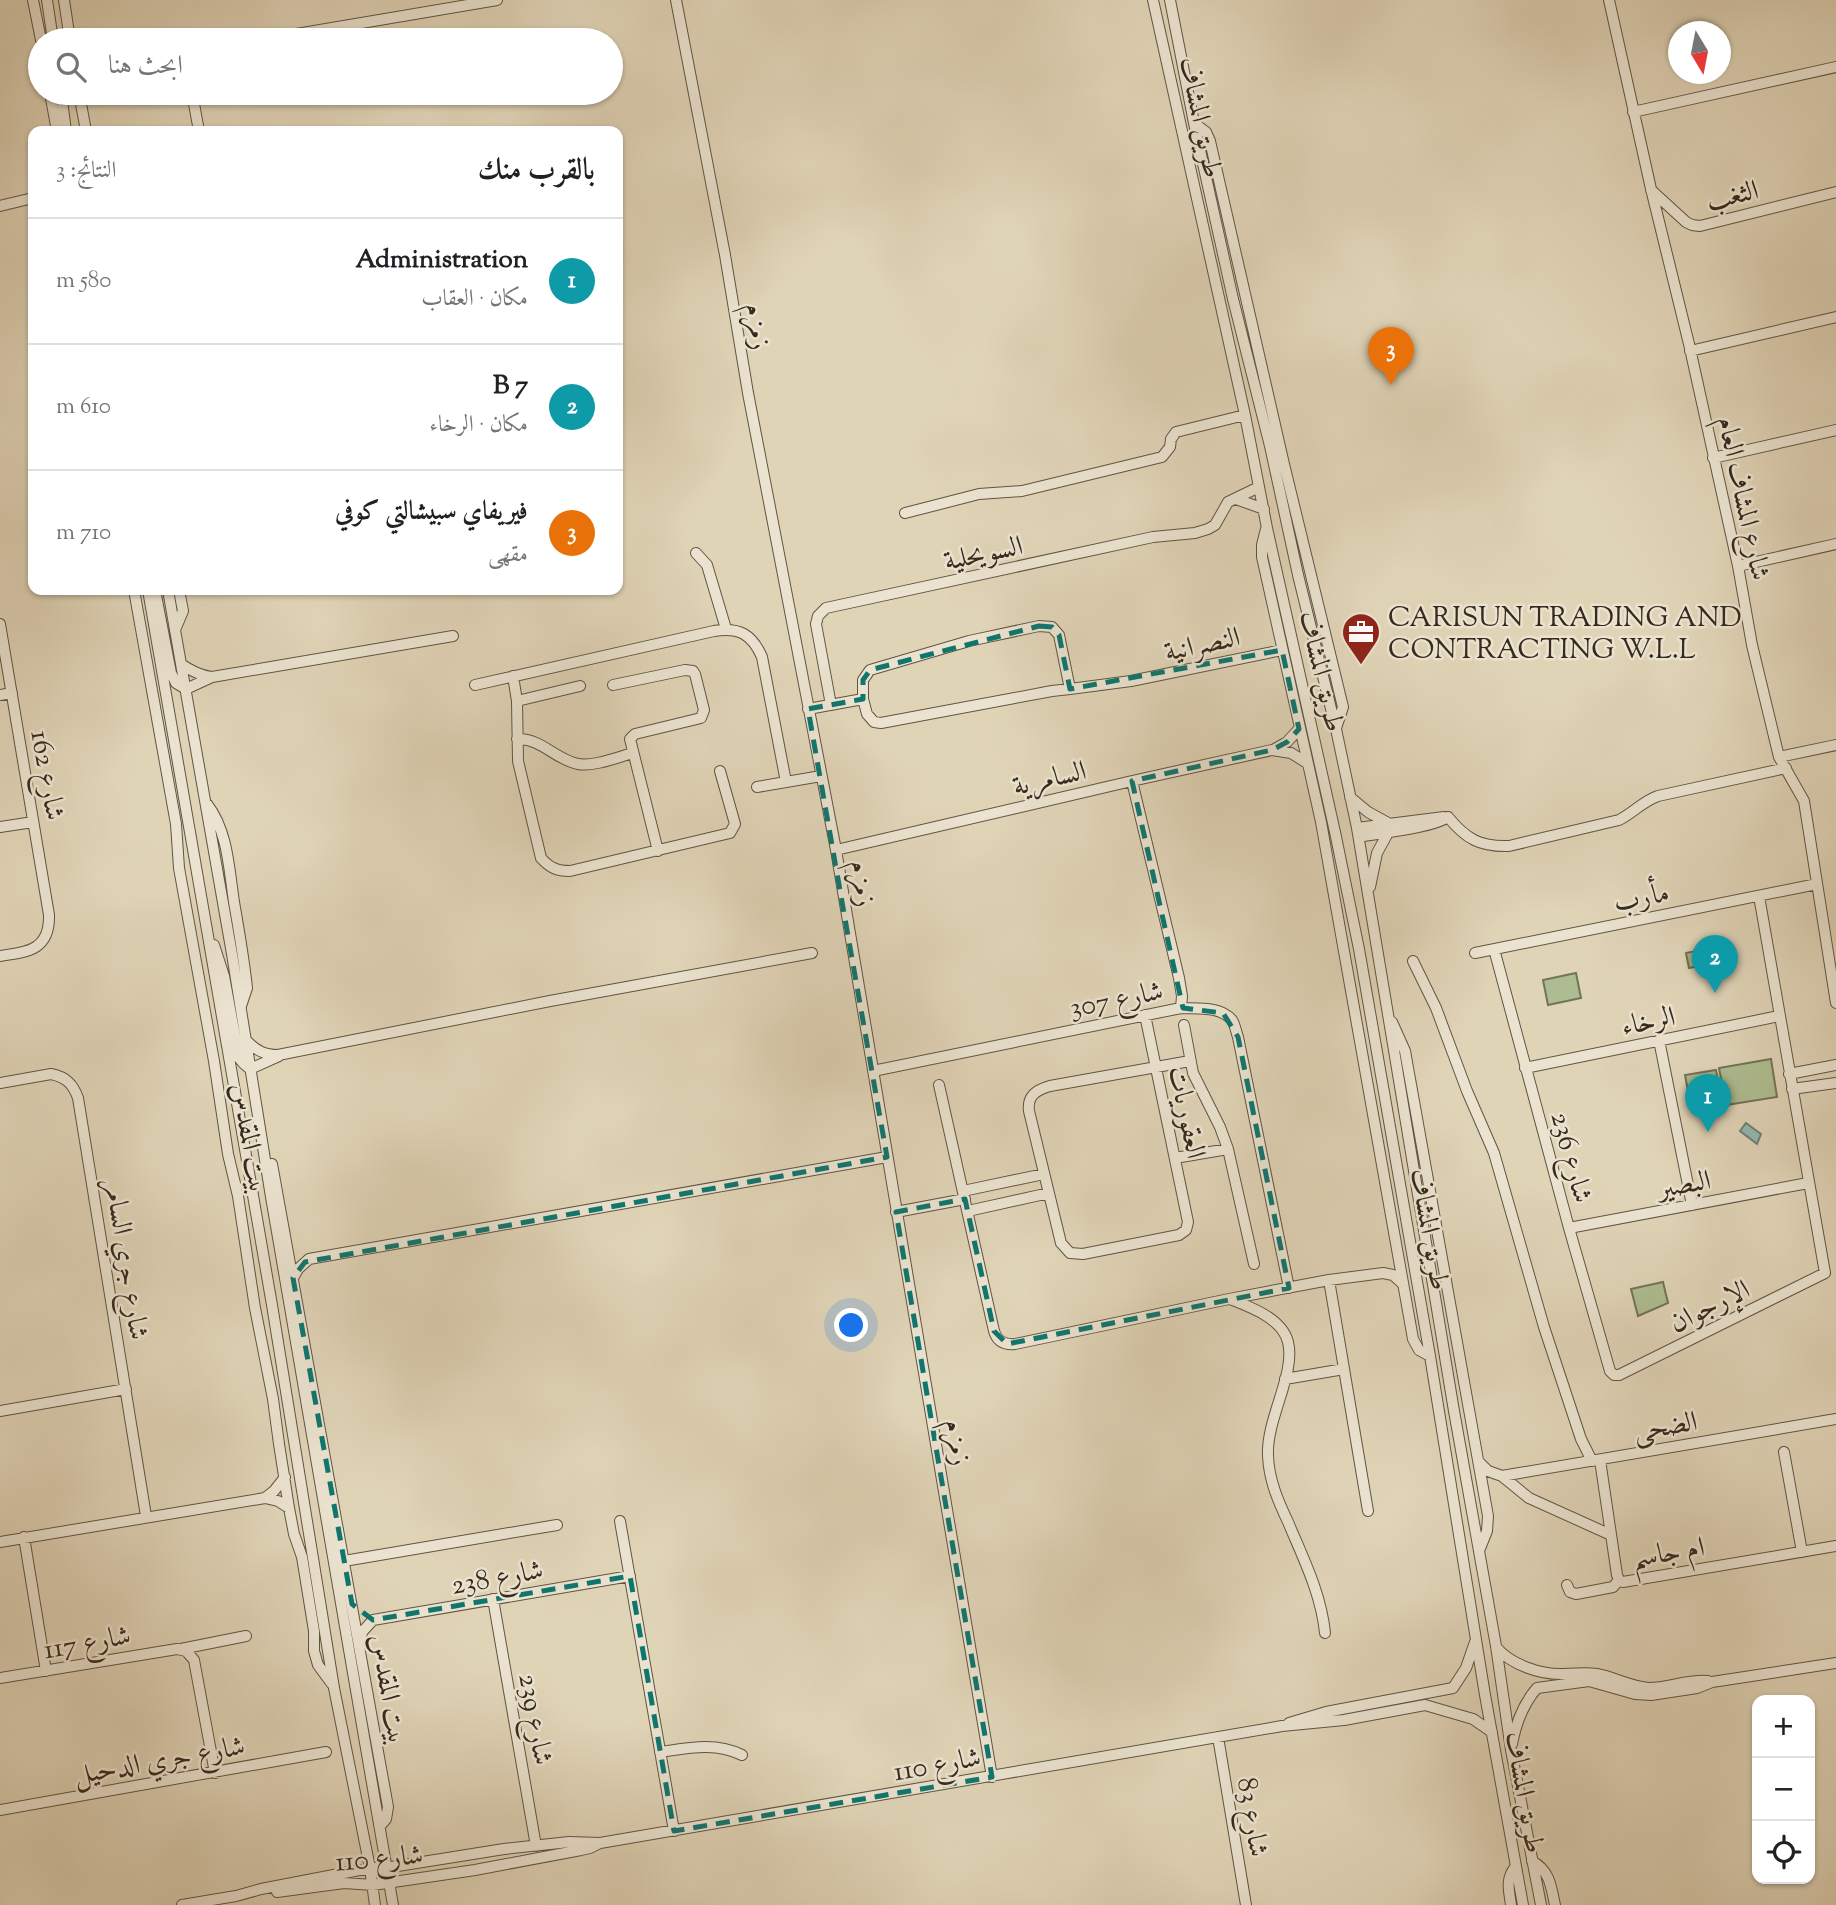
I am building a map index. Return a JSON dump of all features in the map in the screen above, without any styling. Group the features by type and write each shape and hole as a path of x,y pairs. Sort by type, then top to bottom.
{"street":[{"path":"33,0 39,28"},
{"path":"47,0 51,28"},
{"path":"64,0 68,28"},
{"path":"320,28 434,5 497,0"},
{"name":"زمزم","path":"676,0 836,850 992,1777"},
{"name":"طريق المشاف","path":"1153,0 1359,949 1523,1905"},
{"name":"طريق المشاف","path":"1170,0 1233,299 1270,446 1358,833 1454,1412 1496,1646 1511,1750 1541,1905"},
{"name":"شارع المشاف العام","path":"1609,0 1690,351 1738,566 1752,645 1779,757 1804,801 1836,1003"},
{"path":"1633,112 1836,67"},
{"path":"52,105 56,126"},
{"path":"63,105 65,126"},
{"path":"81,105 85,126"},
{"path":"194,105 198,126"},
{"name":"الثغب","path":"1651,189 1686,222 1700,226 1836,192"},
{"path":"0,206 28,199"},
{"path":"1690,351 1836,317"},
{"path":"905,513 979,494 1022,491 1163,457 1176,432 1245,415"},
{"path":"1713,458 1836,430"},
{"name":"السويحلية","path":"831,705 816,624 823,610 1153,537 1200,532 1215,525 1226,505 1259,487"},
{"path":"1236,499 1264,509"},
{"name":"طريق المشاف","path":"1267,528 1262,557 1321,822 1413,1339 1419,1350 1430,1356"},
{"path":"1738,566 1836,544"},
{"path":"696,553 707,565 726,629"},
{"name":"بيت المقدس","path":"135,595 176,824 179,868 189,913 228,1154 237,1187 289,1508 302,1557 314,1632 314,1651 318,1665 334,1688"},
{"name":"بيت المقدس","path":"149,595 334,1688 375,1905"},
{"path":"156,595 171,673 174,680 186,690 212,677 453,636"},
{"name":"بيت المقدس","path":"169,595 263,1146 344,1561 388,1807 386,1819 380,1826"},
{"name":"بيت المقدس","path":"175,630 183,611 180,595"},
{"name":"شارع 162","path":"0,624 49,915 48,934 38,947 0,956"},
{"path":"808,709 863,699 863,680 870,670 969,641 1040,626 1052,627 1059,635 1070,689"},
{"path":"475,685 726,629 738,631 749,637 762,657 786,782"},
{"name":"النصرانية","path":"863,699 867,715 874,722 881,723 1052,691 1130,681 1282,650"},
{"path":"181,663 190,671 212,677"},
{"path":"613,685 685,670 695,674 703,715 698,719 633,735 630,741 658,851"},
{"path":"513,676 517,701 518,761 541,858 548,867 570,871 730,833 735,824 720,771"},
{"path":"517,701 580,686"},
{"path":"0,695 12,693"},
{"name":"السامرية","path":"836,850 1272,750 1287,742 1299,729"},
{"path":"517,739 534,741 569,761 582,764 633,753"},
{"path":"1779,757 1836,745"},
{"path":"1272,750 1291,753 1307,763"},
{"path":"1358,833 1432,817 1448,817 1461,832 1481,844 1508,846 1619,820 1642,803 1658,796 1786,768"},
{"path":"757,787 821,776"},
{"name":"شارع 307","path":"873,1071 1181,1008 1179,978 1132,781"},
{"path":"1350,797 1389,828"},
{"path":"0,827 33,822"},
{"path":"1368,894 1377,853 1389,828"},
{"name":"مأرب","path":"1475,953 1817,884"},
{"path":"1759,896 1808,1183"},
{"path":"206,925 224,976 239,1058 250,1069 285,1053"},
{"path":"1346,974 1359,949"},
{"name":"شارع 236","path":"1494,949 1569,1228 1610,1371 1614,1376"},
{"path":"246,1041 264,1053 285,1053 812,953"},
{"name":"ام جاسم","path":"1413,961 1436,1008 1494,1153 1548,1339 1581,1439 1596,1460 1619,1580 1623,1582 1836,1546"},
{"path":"1181,1008 1213,1010 1223,1013 1233,1021 1289,1288"},
{"name":"العقوريات","path":"1049,1193 1061,1243 1065,1249 1076,1255 1179,1235 1188,1227 1145,1015"},
{"name":"الرخاء","path":"1525,1068 1779,1016"},
{"name":"طريق المشاف","path":"1388,1017 1405,1051 1485,1498 1487,1531 1479,1552"},
{"path":"1184,1025 1190,1061 1198,1084 1228,1149 1254,1264"},
{"path":"1659,1041 1692,1205"},
{"path":"214,1060 226,1043"},
{"path":"968,1211 1049,1193 1029,1111 1029,1100 1036,1091 1050,1086 1190,1061"},
{"path":"1789,1074 1836,1065"},
{"name":"شارع جري السامر","path":"0,1083 51,1074 69,1081 75,1090 81,1111 146,1516"},
{"path":"1792,1089 1836,1083"},
{"path":"939,1085 994,1331 1003,1343 1015,1344 1329,1280 1383,1273 1393,1275 1404,1285"},
{"name":"بيت المقدس","path":"263,1146 272,1165 288,1248 296,1320 393,1905"},
{"path":"1175,1158 1228,1149"},
{"path":"228,1154 247,1167"},
{"path":"293,1278 309,1259 887,1157"},
{"path":"897,1212 1044,1174"},
{"name":"البصير","path":"1569,1228 1808,1183"},
{"name":"الإرجوان","path":"1614,1376 1825,1273 1808,1183"},
{"path":"288,1248 309,1259"},
{"path":"1383,1273 1398,1250"},
{"path":"1329,1280 1368,1511"},
{"path":"1229,1299 1256,1311 1277,1325 1285,1334 1288,1343 1285,1379 1269,1431 1269,1466 1278,1501 1316,1590 1324,1617 1325,1633"},
{"path":"1285,1379 1344,1369"},
{"path":"1,1408 126,1390"},
{"path":"279,1444 289,1410"},
{"path":"1454,1412 1473,1435"},
{"name":"الضحى","path":"1502,1476 1836,1419"},
{"path":"1784,1452 1802,1552"},
{"path":"1478,1462 1488,1471 1502,1476 1528,1498 1611,1535"},
{"path":"1485,1498 1492,1483 1502,1476"},
{"path":"265,1498 285,1477"},
{"path":"0,1542 265,1498 278,1500 289,1508"},
{"path":"620,1521 674,1830"},
{"path":"344,1561 557,1525"},
{"path":"24,1537 46,1671"},
{"name":"شارع 238","path":"373,1620 629,1576"},
{"path":"1567,1585 1570,1592 1576,1594 1613,1587 1619,1580"},
{"name":"شارع 239","path":"493,1600 536,1846"},
{"path":"352,1604 373,1620 358,1640"},
{"name":"شارع 110","path":"1282,1726 1310,1715 1453,1688 1466,1668 1476,1635"},
{"name":"شارع 117","path":"0,1678 246,1636"},
{"path":"1496,1646 1506,1657 1519,1665 1563,1674 1594,1673 1650,1688 1700,1681 1712,1682 1836,1663"},
{"path":"181,1649 191,1655 195,1666 215,1773"},
{"path":"1511,1750 1521,1713 1537,1688 1589,1681 1635,1694 1651,1695 1697,1688 1712,1682"},
{"name":"شارع 110","path":"239,1898 261,1889 370,1868 569,1842 600,1843 1282,1726 1344,1720 1425,1705 1473,1719 1492,1732"},
{"name":"شارع 83","path":"1218,1737 1246,1905"},
{"path":"660,1752 708,1746 742,1755"},
{"name":"شارع جري الدحيل","path":"0,1810 326,1752"},
{"name":"شارع 110","path":"182,1905 344,1883 373,1885 475,1870 590,1849 600,1843"},
{"path":"1532,1861 1542,1868 1549,1878 1555,1905"},
{"path":"1511,1905 1508,1882 1510,1873 1516,1866"}],"highlighted area":[{"path":"1039,626 1052,627 1059,635 1070,689 1282,650 1299,729 1287,742 1272,750 1132,781 1183,1008 1223,1013 1238,1037 1289,1288 1007,1344 994,1331 965,1199 896,1212 992,1777 674,1831 630,1576 373,1620 352,1604 293,1278 305,1262 887,1157 808,709 863,699 863,680 870,670"}],"green space":[{"path":"1727,945 1730,960 1689,968 1686,953"},
{"path":"1576,973 1581,998 1548,1005 1543,980"},
{"path":"1771,1059 1777,1097 1726,1105 1719,1068"},
{"path":"1716,1070 1719,1086 1688,1091 1685,1075"},
{"path":"1719,1088 1722,1101 1705,1104 1703,1091"},
{"path":"1663,1282 1668,1303 1638,1316 1631,1289"}],"water":[{"path":"1746,1123 1761,1134 1757,1144 1740,1131"}],"place":[{"name":"فيريفاي سبيشالتي كوفي","path":"1391,385"},
{"name":"CARISUN TRADING AND CONTRACTING W.L.L","path":"1361,666"},
{"name":"B 7","path":"1715,993"},
{"name":"Administration","path":"1708,1132"}]}
